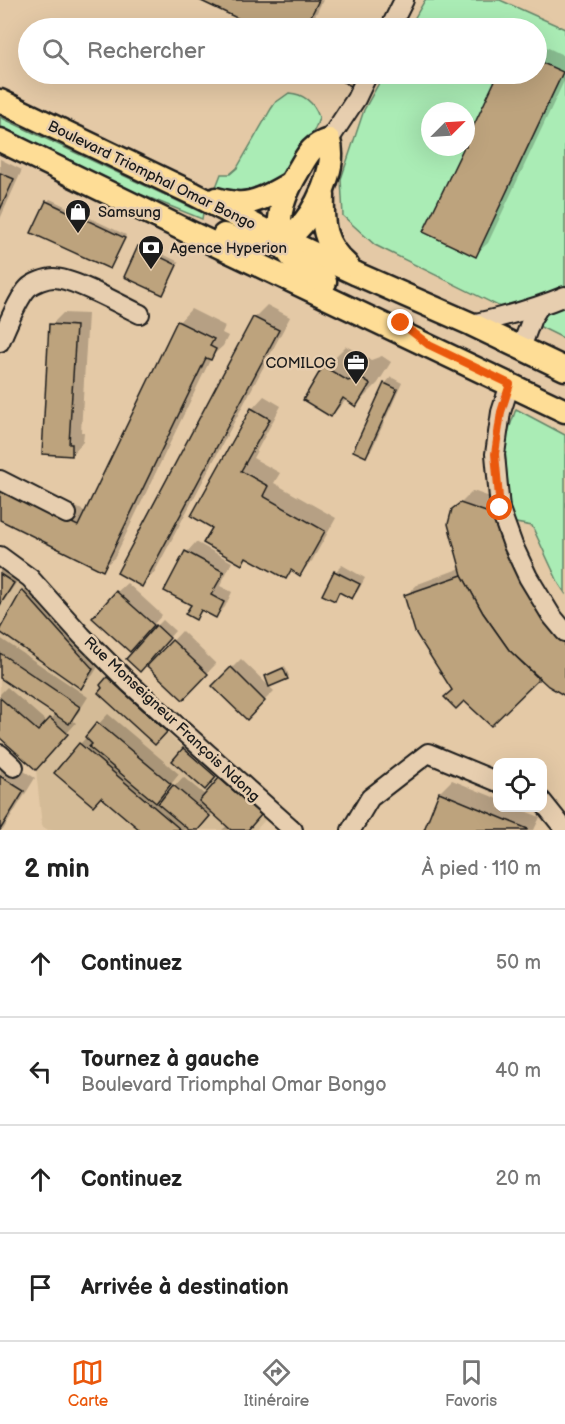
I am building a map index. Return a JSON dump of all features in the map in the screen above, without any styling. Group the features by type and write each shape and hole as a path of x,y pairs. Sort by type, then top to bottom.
{"main road":[{"name":"Boulevard Triomphal Omar Bongo","path":"0,101 283,239 471,324 562,369"},
{"path":"0,140 565,411"},
{"path":"105,190 174,213 251,244 272,243 283,239 292,235 302,227 317,202 332,159 329,140 320,142 311,150 284,197 279,226 283,239 287,250 302,269 380,309 429,345"},
{"path":"194,194 241,203 265,197 291,183"},
{"path":"323,189 324,229 329,243 336,254 357,274"}],"street":[{"path":"395,18 404,0"},
{"path":"329,140 363,84"},
{"path":"0,342 16,306 28,287 54,278 70,281 140,314"},
{"path":"471,324 539,307 565,296"},
{"path":"521,348 532,318 539,307"},
{"path":"510,384 501,412 495,454 500,508 513,545 528,577 551,615 565,632"},
{"path":"0,480 67,514"},
{"name":"Rue Monseigneur François Ndong","path":"0,556 30,578 82,636 128,682 293,830"},
{"path":"351,830 370,798 428,753 493,780"},
{"path":"0,754 14,767"},
{"path":"547,806 565,830"}],"shaded area":[{"path":"0,571 25,587 90,662 183,748 261,815 265,820 256,830 48,830 42,826 36,770 0,738"}],"green space":[{"path":"425,0 500,0 540,18 415,18"},
{"path":"547,21 565,29 565,339 375,245 343,216 341,179 364,110 378,84 547,84"},
{"path":"289,93 308,100 319,117 312,133 290,166 275,180 259,188 233,191 216,187 221,174 230,174 237,168 275,103"},
{"path":"0,117 203,213 202,219 130,191 0,129"},
{"path":"516,409 565,435 565,593 532,526 516,523 511,518 504,443"}],"building":[{"path":"199,0 319,0 310,18 237,18"},
{"path":"547,65 563,72 476,257 423,232 460,156 475,156 475,123 493,84 547,84"},
{"path":"0,173 14,179 0,210"},
{"name":"Samsung","path":"46,201 125,238 110,269 31,233"},
{"name":"Agence Hyperion","path":"138,246 177,265 163,295 124,277"},
{"path":"253,317 279,330 142,587 117,573"},
{"path":"177,321 214,339 210,346 216,349 211,360 206,358 103,571 0,520 0,488 78,526"},
{"path":"49,324 76,326 69,444 72,444 72,456 42,454"},
{"path":"323,366 348,381 359,377 370,384 356,407 343,398 331,417 303,400"},
{"path":"384,383 397,389 366,457 353,451"},
{"path":"251,408 270,419 241,471 268,486 263,496 325,531 300,576 291,570 286,579 246,557 242,565 203,543 212,528 191,516"},
{"path":"460,503 495,515 529,598 540,615 565,643 565,696 548,686 509,650 483,613 462,575 448,524 452,509"},
{"path":"185,551 224,572 211,595 224,602 216,618 201,610 196,620 185,614 191,605 164,591"},
{"path":"334,571 360,584 352,599 339,592 335,601 322,595"},
{"path":"0,574 14,583 0,605"},
{"path":"462,575 483,613 509,650 539,679 491,726 464,701 456,709 444,697 452,690 415,632 404,595"},
{"path":"22,590 93,669 81,689 0,632"},
{"path":"116,591 154,625 130,652 92,618"},
{"path":"156,625 170,638 140,672 126,659"},
{"path":"172,640 208,674 183,700 147,666"},
{"path":"0,653 80,707 69,724 0,678"},
{"path":"231,667 265,701 247,720 212,686"},
{"path":"283,668 288,679 269,687 265,676"},
{"path":"107,677 167,732 155,745 98,693 102,688 100,685"},
{"path":"0,698 38,731 50,718 68,734 36,770 0,738"},
{"path":"97,722 171,784 156,803 89,747 92,744 85,737"},
{"path":"79,743 181,830 140,830 101,797 93,806 54,773"},
{"path":"183,748 216,777 205,790 172,761"},
{"path":"0,776 24,791 0,830"},
{"path":"219,778 261,815 248,830 231,830 199,801"},
{"path":"173,785 210,816 198,830 189,830 158,804"},
{"path":"439,792 528,829 528,830 424,830"}],"place":[{"name":"Samsung","path":"78,235"},
{"name":"Agence Hyperion","path":"151,271"},
{"name":"COMILOG","path":"356,386"}],"route":[{"path":"401,323 429,345 510,384 501,412 495,454 500,508"}]}
